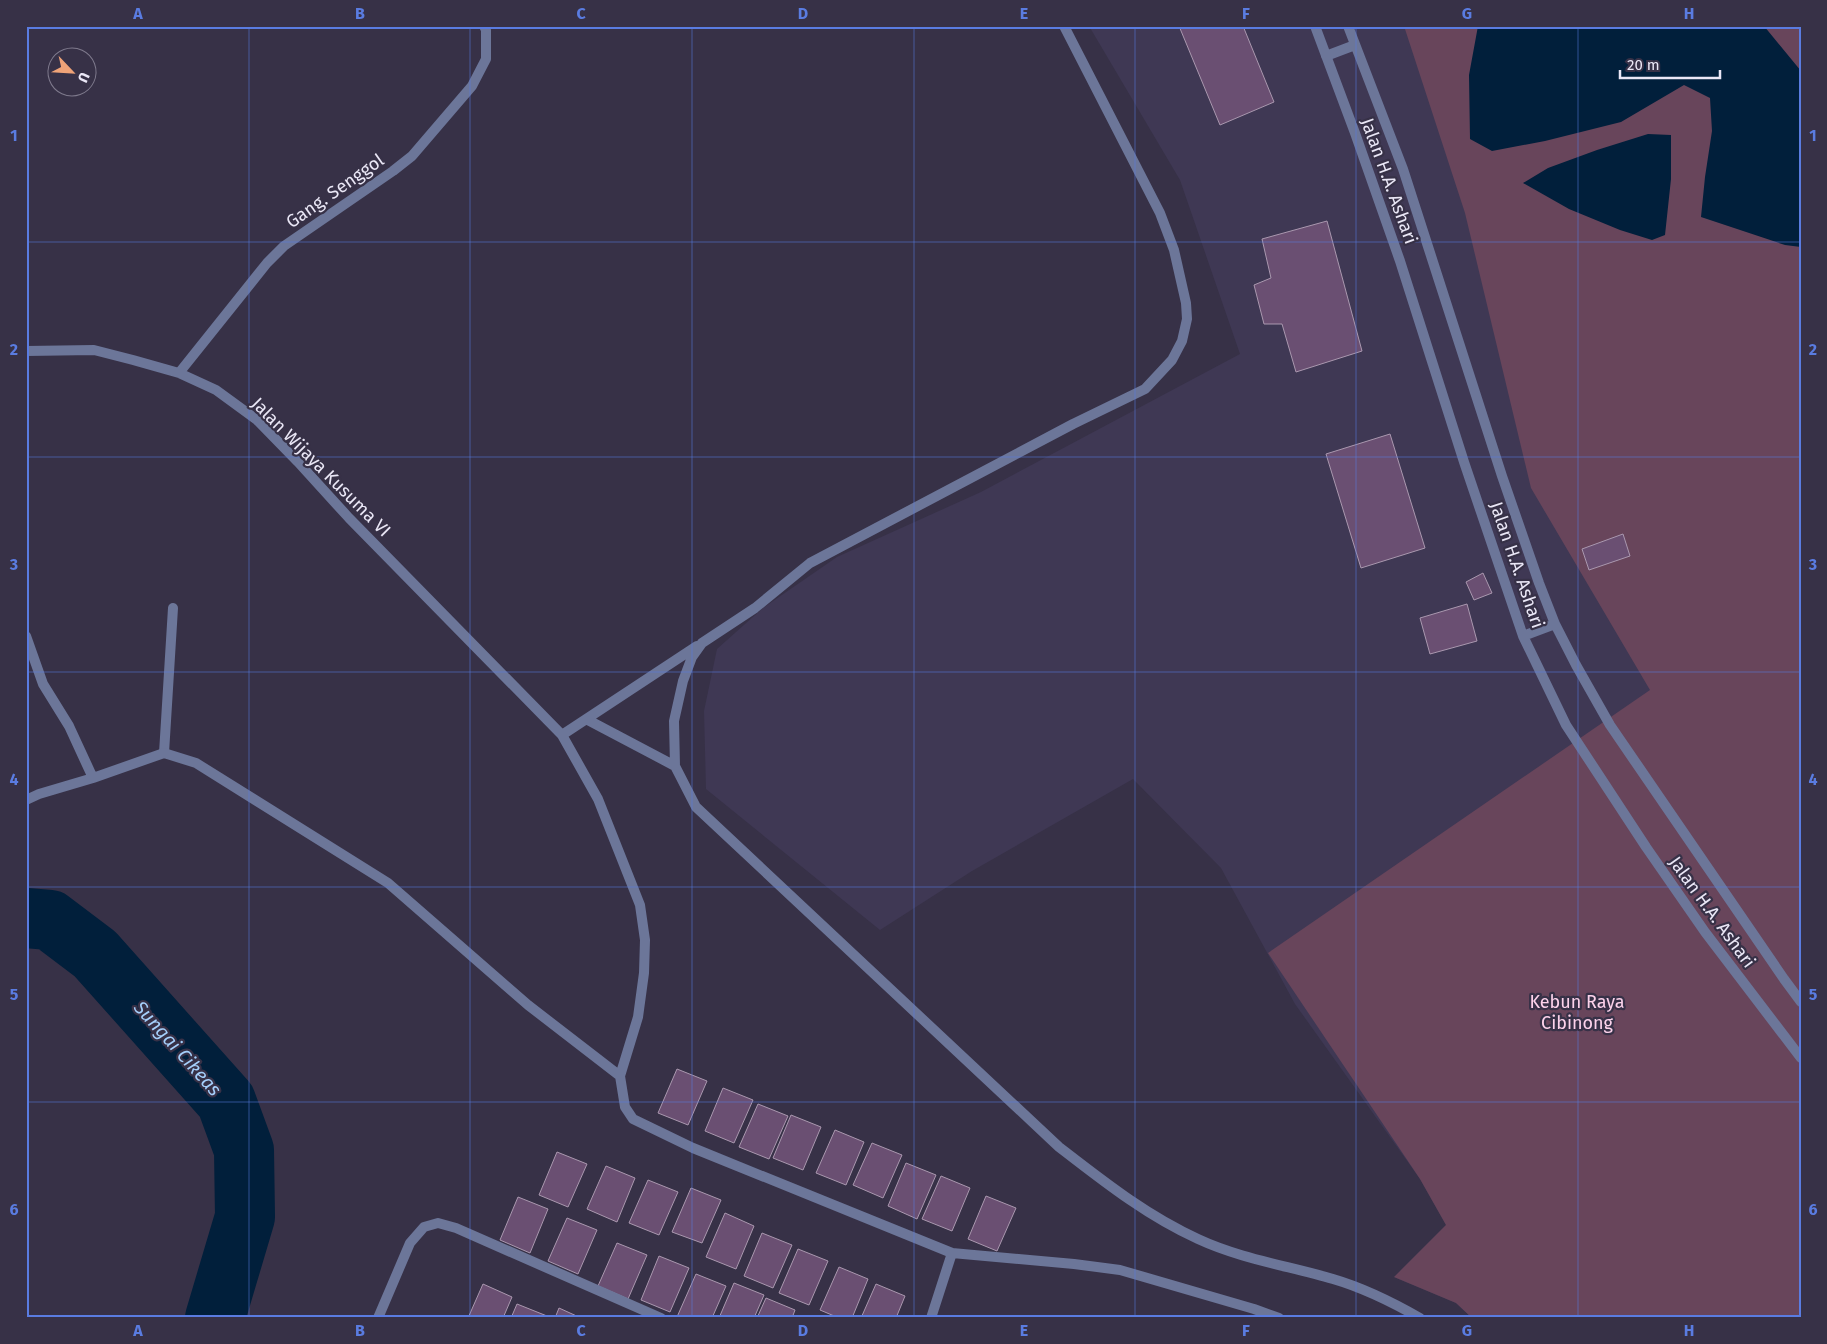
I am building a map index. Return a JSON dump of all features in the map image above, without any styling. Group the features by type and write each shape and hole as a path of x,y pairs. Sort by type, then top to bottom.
{"street":[{"name":"Gang. Senggol","path":"179,373 267,263 284,246 412,156 472,86 486,59 486,30 484,26"},
{"path":"562,734 755,608 810,563 1073,424 1145,389 1172,360 1182,341 1187,319 1186,303 1174,250 1160,213 1064,26"},
{"name":"Jalan H.A. Ashari","path":"1314,26 1355,133 1400,260 1464,462 1524,636 1566,725 1640,838 1704,932 1801,1058"},
{"name":"Jalan H.A. Ashari","path":"1348,26 1403,169 1502,476 1555,624 1610,725 1801,1002"},
{"path":"1326,56 1355,44"},
{"name":"Jalan Wijaya Kusuma VI","path":"26,351 94,350 179,373 216,390 257,420 408,578 562,734 598,799 630,876 641,914 645,940 644,973 638,1017 620,1076"},
{"path":"164,753 173,608"},
{"path":"1524,636 1555,624"},
{"path":"26,636 43,684 69,726 93,778"},
{"path":"702,643 692,657 683,681 674,721 676,766 696,807 1059,1147 1100,1179 1149,1212 1198,1240 1235,1253 1335,1280 1376,1294 1420,1318"},
{"path":"586,719 676,766"},
{"path":"26,800 38,794 93,778 164,753 196,763 388,883 528,1005 620,1076 625,1107 634,1119 655,1131 692,1148 952,1253 1120,1270 1279,1318"},
{"path":"378,1318 410,1243 424,1228 438,1223 456,1228 661,1318"},
{"path":"931,1318 952,1253"}],"shaded area":[{"path":"1089,26 1801,26 1801,1318 1472,1318 1456,1303 1394,1277 1446,1225 1420,1179 1295,1004 1221,868 1133,779 972,871 880,930 706,789 704,711 717,649 763,608 837,557 981,492 1240,354 1180,180"}],"green space":[{"name":"Kebun Raya Cibinong","path":"1404,26 1801,26 1801,1318 1472,1318 1456,1303 1394,1277 1446,1225 1420,1179 1268,953 1650,690 1531,488 1465,213"}],"water":[{"path":"1478,26 1764,26 1801,71 1801,247 1785,245 1701,217 1712,131 1710,98 1684,85 1621,122 1545,141 1492,151 1470,139 1469,75"},
{"path":"1648,134 1671,135 1671,179 1665,235 1652,240 1620,230 1569,209 1523,183 1548,168"}],"building":[{"path":"1179,26 1243,26 1274,102 1220,125"},
{"path":"1327,221 1362,351 1296,372 1282,324 1264,324 1254,285 1271,278 1262,239"},
{"path":"1390,434 1425,548 1361,568 1326,454"},
{"path":"1623,534 1630,556 1589,570 1582,549"},
{"path":"1483,573 1492,593 1474,600 1466,582"},
{"path":"1467,604 1477,641 1430,654 1420,618"},
{"path":"677,1069 707,1081 688,1125 658,1113"},
{"path":"723,1088 753,1100 734,1143 705,1131"},
{"path":"758,1104 788,1116 769,1159 739,1147"},
{"path":"791,1115 821,1127 803,1170 773,1158"},
{"path":"835,1130 864,1142 846,1185 816,1173"},
{"path":"872,1143 902,1155 883,1198 853,1185"},
{"path":"557,1152 587,1164 568,1207 539,1195"},
{"path":"906,1163 936,1175 917,1219 888,1206"},
{"path":"606,1166 635,1178 617,1222 587,1209"},
{"path":"941,1176 970,1188 952,1231 922,1219"},
{"path":"648,1180 678,1192 659,1235 629,1223"},
{"path":"691,1188 721,1200 702,1243 672,1232"},
{"path":"986,1196 1016,1208 997,1251 968,1239"},
{"path":"518,1197 548,1209 530,1253 500,1240"},
{"path":"725,1213 754,1226 736,1269 706,1257"},
{"path":"567,1218 597,1230 578,1274 548,1261"},
{"path":"762,1233 792,1245 773,1288 744,1276"},
{"path":"617,1243 647,1255 628,1299 598,1286"},
{"path":"798,1249 828,1261 809,1305 779,1293"},
{"path":"659,1256 689,1268 670,1312 641,1300"},
{"path":"839,1267 868,1279 852,1318 839,1318 820,1310"},
{"path":"696,1274 726,1286 712,1318 677,1317"},
{"path":"734,1283 764,1295 754,1318 719,1318"},
{"path":"483,1284 512,1297 503,1318 468,1318"},
{"path":"876,1284 905,1296 896,1318 861,1318"},
{"path":"766,1298 795,1310 792,1318 757,1318"},
{"path":"517,1304 547,1316 546,1318 511,1318"},
{"path":"559,1308 581,1318 555,1318"}],"waterway":[{"name":"Sungai Cikeas","path":"26,918 50,920 95,954 226,1101 244,1150 245,1217 215,1318"}]}
